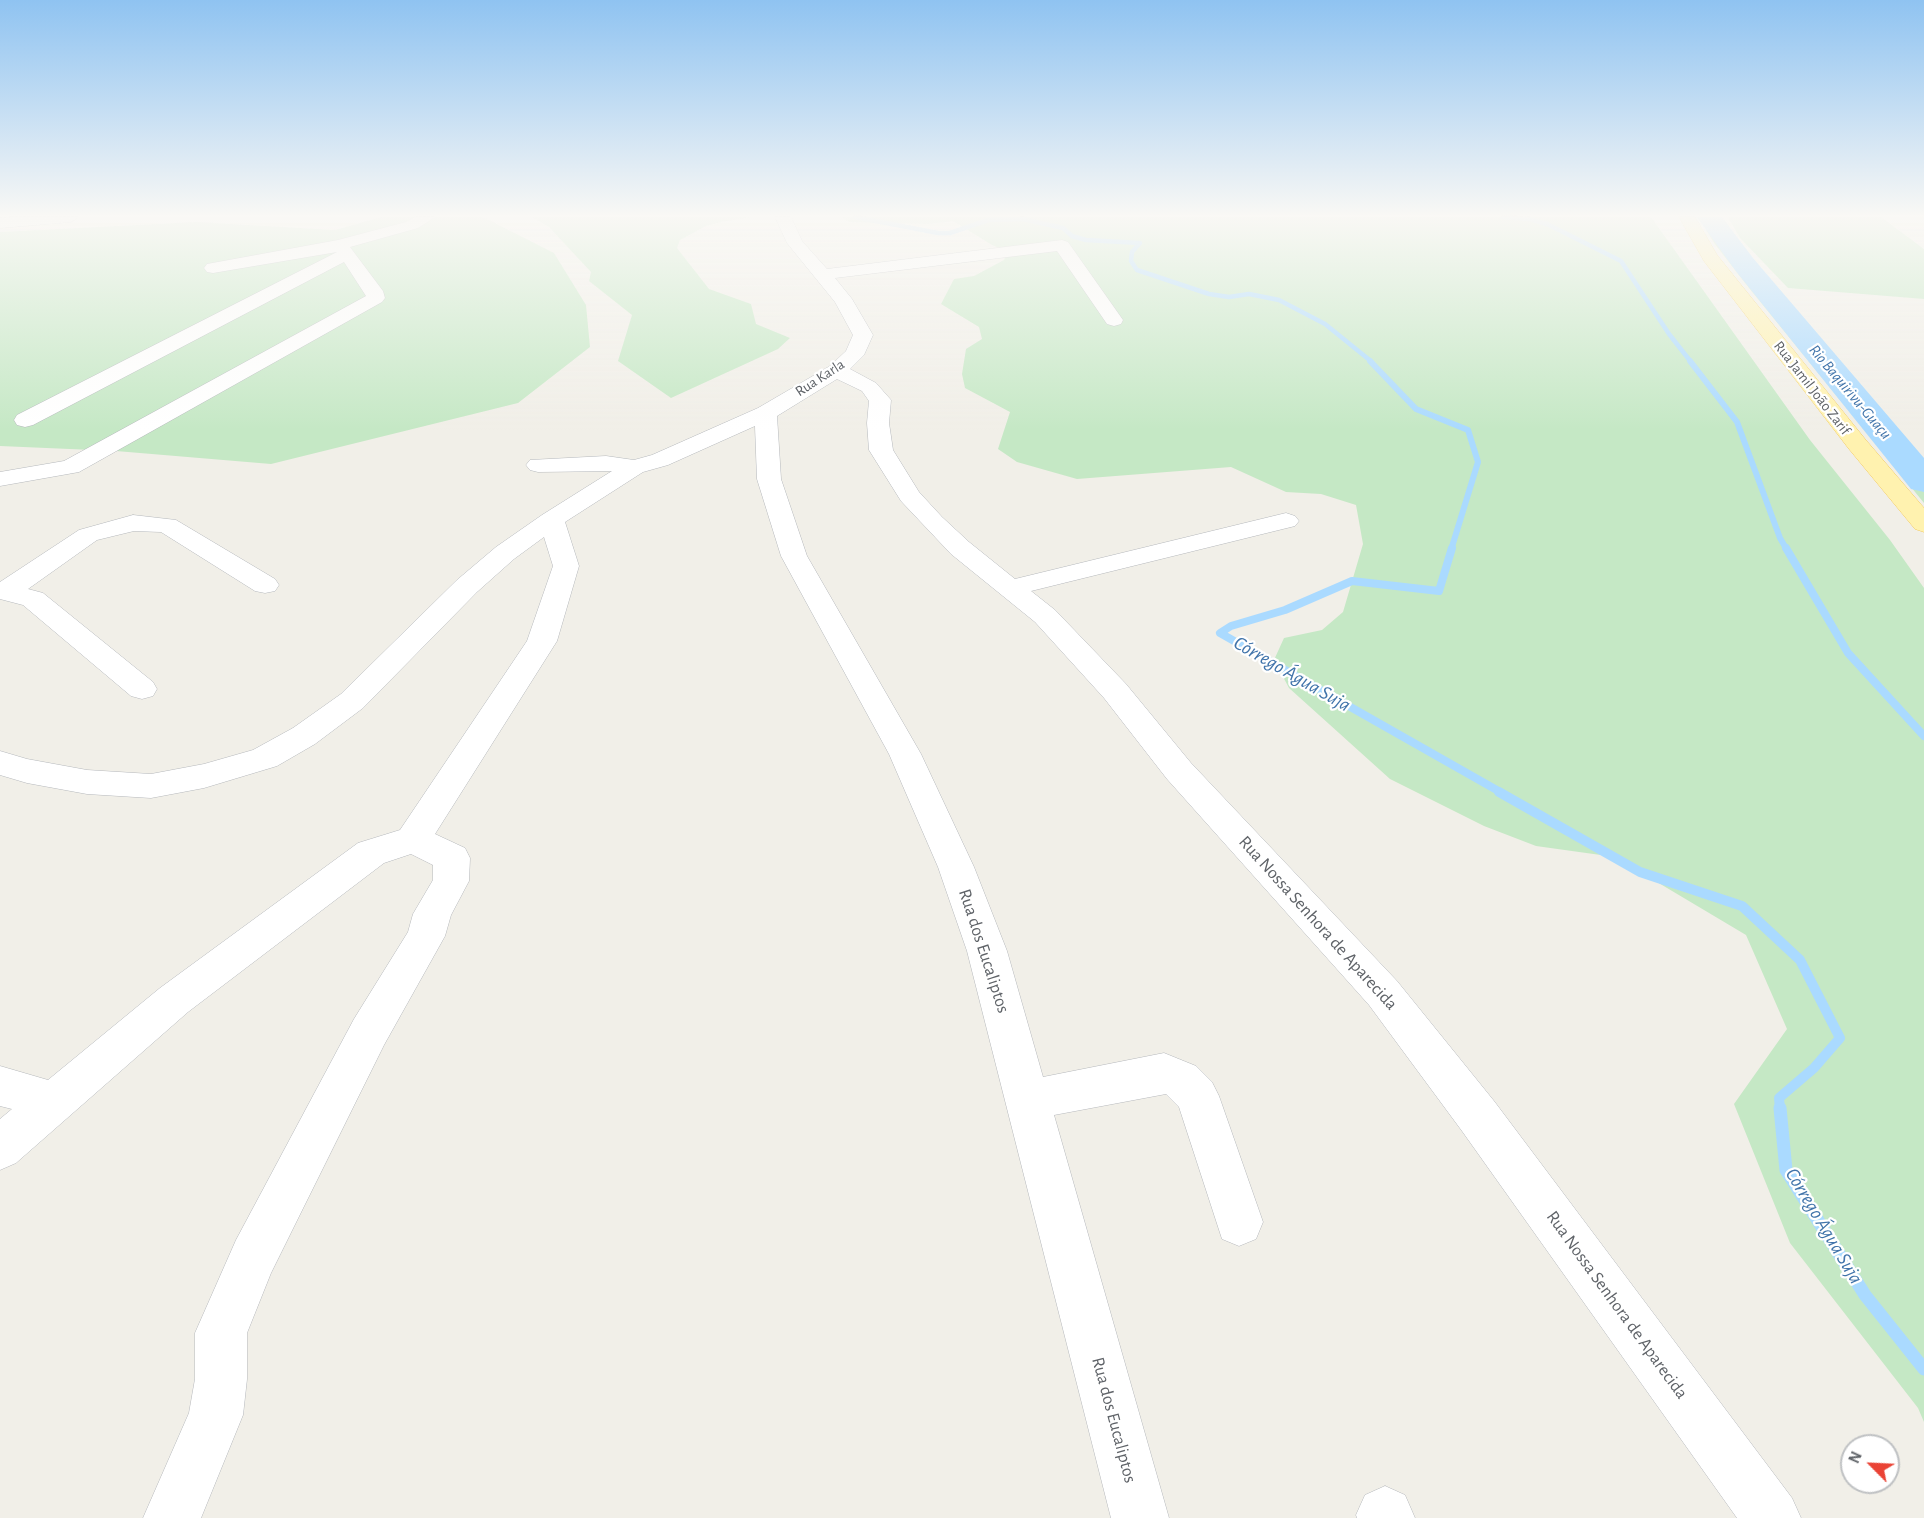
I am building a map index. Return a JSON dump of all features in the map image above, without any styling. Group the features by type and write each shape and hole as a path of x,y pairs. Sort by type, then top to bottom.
{"main road":[{"name":"Rua Jamil João Zarif","path":"1734,288 1857,444 1924,524"}],"street":[{"path":"25,420 272,288"},
{"path":"0,479 71,467 376,298 372,288"},
{"name":"Rua Karla","path":"635,467 660,460 766,413 837,370 854,355 863,335 843,299 833,288"},
{"path":"1092,288 1114,320"},
{"name":"Rua Nossa Senhora de Aparecida","path":"837,370 869,387 880,400 878,423 881,450 910,496 960,548 1045,615 1115,691 1179,771 1383,993 1485,1125 1772,1518"},
{"name":"Rua dos Eucaliptos","path":"766,413 769,479 794,556 905,754 956,867 987,951 1140,1518"},
{"path":"538,465 606,464 635,467"},
{"path":"0,763 27,771 87,782 151,786 204,776 265,758 304,736 352,701 467,586 505,553 551,520 635,467"},
{"path":"0,1148 174,1000 371,853 413,839 543,641 566,566 551,520"},
{"path":"1011,588 1286,520"},
{"path":"4,590 88,535 133,523 167,525 265,585"},
{"path":"4,590 33,599 142,689"},
{"path":"172,1518 216,1415 221,1379 221,1333 253,1257 369,1032 426,936 432,914 451,881 452,858 413,839"},
{"path":"1029,1100 1164,1073 1181,1080 1197,1096 1239,1222"},
{"path":"0,1086 55,1102"}],"green space":[{"path":"0,288 575,288 586,305 590,347 518,403 271,464 116,451 0,446"},
{"path":"598,288 708,288 751,304 756,324 790,338 778,349 671,398 618,361 632,315"},
{"path":"949,288 1702,288 1810,440 1890,540 1924,588 1924,1422 1918,1408 1790,1243 1734,1104 1787,1029 1746,935 1615,857 1536,846 1484,826 1390,779 1289,688 1274,660 1284,638 1322,630 1343,612 1363,544 1356,505 1321,494 1286,492 1231,467 1077,479 1017,462 998,449 1010,412 965,388 962,374 966,349 982,339 979,327 941,304"},
{"path":"1749,288 1756,288 1835,382 1882,444 1924,487 1924,503"},
{"path":"1788,288 1924,288 1924,299"}],"waterway":[{"name":"Córrego Água Suja","path":"1191,288 1229,297 1249,294 1279,300 1325,324 1372,362"},
{"path":"1639,288 1669,334 1691,362"},
{"name":"Rio Baquirivu-Guaçu","path":"1764,288 1924,481"},
{"name":"Córrego Água Suja","path":"1370,361 1416,409 1468,430 1478,462 1451,550"},
{"path":"1690,361 1737,422 1780,538 1787,550"},
{"name":"Córrego Água Suja","path":"1452,548 1439,591 1352,581 1285,610 1231,626 1220,633 1502,793"},
{"path":"1786,548 1848,653 1924,736"},
{"name":"Córrego Água Suja","path":"1499,792 1640,872 1742,906 1800,960 1840,1038 1814,1068 1779,1098 1780,1109"},
{"name":"Córrego Água Suja","path":"1780,1108 1786,1170 1865,1295 1924,1369"}]}
